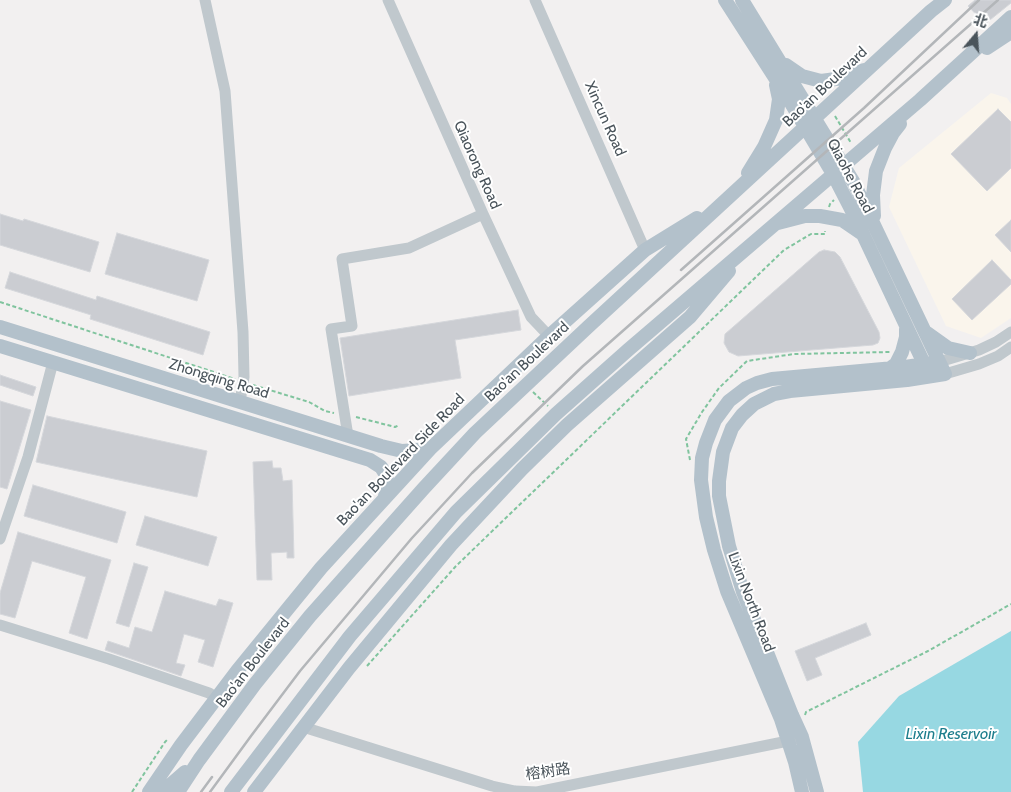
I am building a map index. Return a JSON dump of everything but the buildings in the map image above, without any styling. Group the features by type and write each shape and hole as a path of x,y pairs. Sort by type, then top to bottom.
{"main road":[{"name":"Qiaohe Road","path":"725,0 768,68 844,165 942,368"},
{"name":"Qiaohe Road","path":"742,0 777,57 811,123 833,174 927,371"},
{"name":"Bao'an Boulevard","path":"178,792 199,760 256,684 310,616 436,474 494,415 943,0"},
{"path":"231,792 350,636 456,512 556,414 920,100 1011,17"},
{"path":"952,71 1011,32"},
{"path":"777,57 802,76 820,81 843,78 871,67"},
{"path":"740,187 764,147 777,115 779,99 768,68"},
{"path":"876,229 872,208 872,195 879,160 893,133 920,100"},
{"name":"Bao'an Boulevard Side Road","path":"149,792 216,698 321,568 430,449 549,336 645,250 725,200"},
{"path":"773,226 790,220 820,216 842,220 852,225 862,234"},
{"path":"254,792 349,668 470,524 522,468 690,317 756,240"},
{"path":"889,369 896,364 902,352 906,337 906,326"},
{"name":"Zhongqing Road","path":"0,328 348,436 398,450 430,449"},
{"path":"924,330 932,338 948,348 970,353"},
{"path":"0,346 376,463 384,470 386,475 388,489 385,496"},
{"name":"Lixin North Road","path":"817,792 802,737 743,592 729,546 719,496 723,452 732,428 742,415 754,404 774,394 942,368"},
{"name":"Lixin North Road","path":"802,792 788,741 764,678 727,591 714,550 703,496 702,464 704,451 712,427 724,407 734,396 751,385 777,378 889,369 927,371"},
{"path":"305,440 310,424"},
{"path":"162,792 199,760"}],"street":[{"path":"205,0 225,91 243,332 243,382 240,402"},
{"name":"Qiaorong Road","path":"388,0 531,317 549,336"},
{"name":"Xincun Road","path":"535,0 645,250"},
{"path":"348,436 331,329 352,326 342,259 409,248 483,214"},
{"path":"942,368 996,342 1011,332"},
{"path":"942,368 980,364 998,356 1011,347"},
{"path":"0,539 28,457 53,362"},
{"path":"0,625 109,658 209,693 216,698"},
{"name":"榕树路","path":"303,727 492,786 515,791 538,792 802,737"}],"path":[{"path":"835,116 851,143"},
{"path":"828,210 830,204 838,196"},
{"path":"366,666 456,566 784,250 811,234 825,234 825,231"},
{"path":"0,302 309,402 325,411 344,416 359,417 395,427 399,425"},
{"path":"690,462 686,439 719,388 747,361 794,354 826,352 902,352"},
{"path":"531,389 549,408"},
{"path":"803,719 806,712 928,651 1011,604"},
{"path":"138,792 133,791 167,742"}],"shaded area":[{"path":"991,93 1007,98 1011,104 1011,318 981,338 946,326 889,207 899,168"}],"water":[{"name":"Lixin Reservoir","path":"1011,631 1011,792 863,792 858,742 899,696"}],"railway":[{"path":"681,270 864,108 979,0"},
{"path":"210,792 300,671 412,538 472,473 583,366 998,0"},
{"path":"201,792 212,777"}]}
